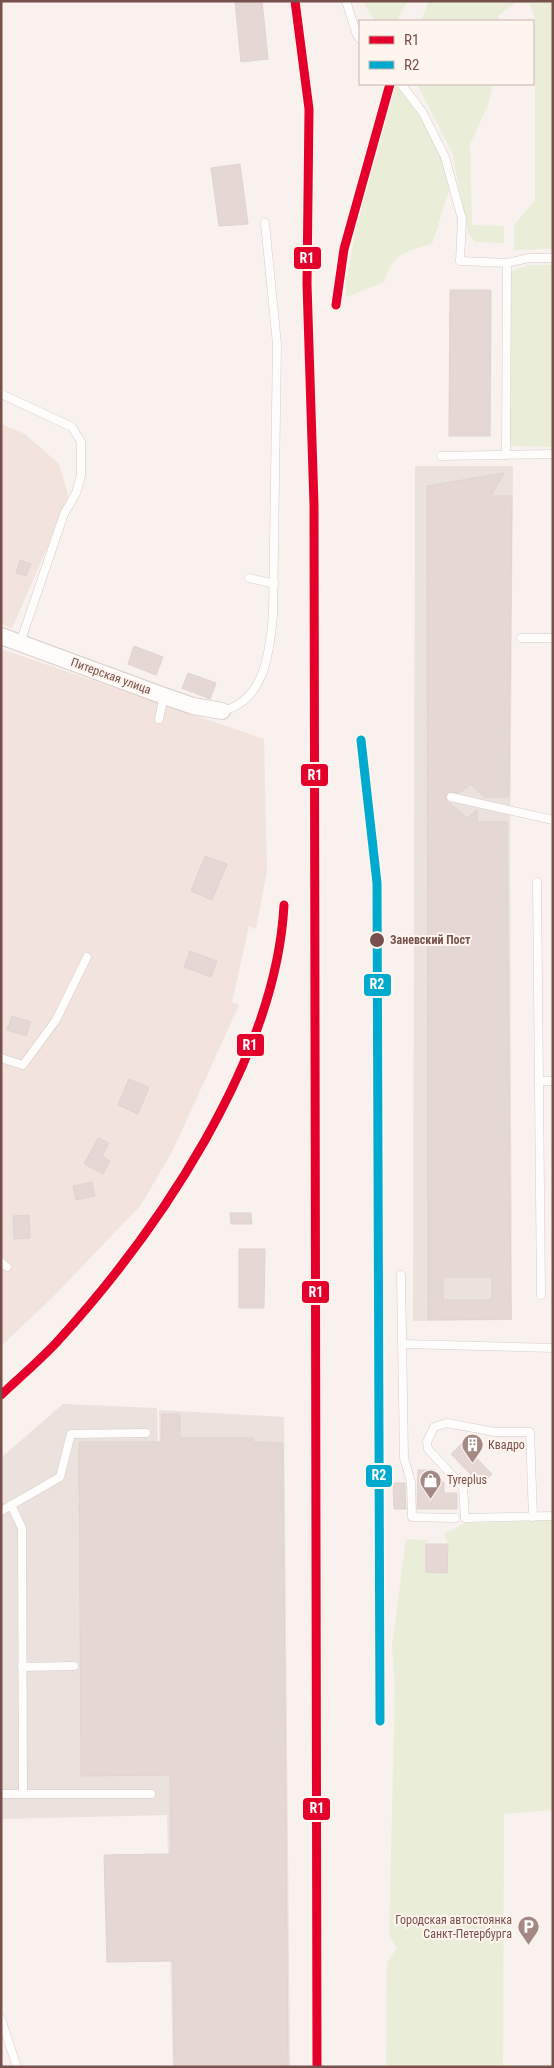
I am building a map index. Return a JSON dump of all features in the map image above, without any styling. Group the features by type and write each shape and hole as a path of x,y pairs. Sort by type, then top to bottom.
{"street":[{"name":"Питерская улица","path":"1,636 193,706 222,711"}],"lane":[{"path":"346,1 356,35 359,38"},
{"path":"402,85 423,113 445,157 462,219 460,261 507,262 529,258 553,258"},
{"path":"222,711 233,708 246,700 260,679 270,650 274,584 277,344 265,223"},
{"path":"506,455 507,262"},
{"path":"1,394 72,427 81,442 81,476 76,493 64,514 20,642"},
{"path":"440,456 553,454"},
{"path":"249,578 274,584"},
{"path":"521,638 553,638"},
{"path":"158,719 164,696"},
{"path":"451,797 553,820"},
{"path":"537,882 541,1295"},
{"path":"1,1058 23,1065 56,1020 87,958"},
{"path":"539,1081 553,1081"},
{"path":"401,1275 404,1344 404,1458 411,1482 412,1517 454,1518"},
{"path":"404,1344 553,1348"},
{"path":"533,1517 530,1432 495,1432 447,1422 434,1427 427,1442 428,1450 463,1487 465,1518 533,1517 553,1516"},
{"path":"1,1511 60,1477 71,1434 146,1433"},
{"path":"11,1505 22,1528 23,1794"},
{"path":"22,1667 74,1666"},
{"path":"1,1794 151,1794"},
{"path":"1,2019 17,2067"}],"shaded area":[{"path":"1,424 25,434 59,464 69,498 12,628 1,624"},
{"path":"415,466 513,466 510,867 512,1320 413,1321"},
{"path":"1,649 264,739 267,870 256,929 249,926 232,1002 239,1005 173,1150 141,1205 51,1299 1,1346"},
{"path":"63,1404 157,1408 164,1672 159,1410 284,1417 290,2067 173,2067 167,1815 1,1819 1,1458"}],"green space":[{"path":"362,1 407,1 398,20 374,20"},
{"path":"429,1 553,1 553,249 514,250 514,225 535,200 535,19 530,4 516,3 499,15 499,20 421,20"},
{"path":"393,85 397,85 421,113 442,159 449,191 432,244 408,251 396,259 384,282 346,297 346,282 357,223"},
{"path":"418,85 493,85 488,105 470,144 472,225 504,226 504,243 475,242 468,233 452,152"},
{"path":"528,265 553,265 553,447 511,446 510,272"},
{"path":"553,1520 553,1810 504,1814 503,2067 386,2067 387,1962 397,1948 389,1936 395,1688 392,1645 406,1539 427,1540 426,1572 446,1573 448,1544 444,1534 465,1523"}],"building":[{"path":"235,1 262,1 268,59 241,62"},
{"path":"240,164 248,224 219,226 211,168"},
{"path":"450,290 491,290 490,436 449,436"},
{"path":"504,473 491,496 512,496 509,797 484,797 471,784 459,793 450,792 445,796 447,801 467,818 477,810 477,822 507,822 511,1319 428,1320 427,486","holes":["443,1277 492,1277 492,1300 443,1300"]},
{"path":"20,560 31,564 26,576 16,573"},
{"path":"134,646 163,657 156,675 128,664"},
{"path":"188,673 216,683 210,699 182,688"},
{"path":"205,856 227,864 212,900 191,891"},
{"path":"190,951 217,961 211,977 184,967"},
{"path":"12,1016 31,1022 26,1036 7,1030"},
{"path":"129,1079 149,1087 138,1114 118,1105"},
{"path":"98,1138 109,1143 102,1156 110,1161 103,1174 84,1164"},
{"path":"92,1182 95,1196 76,1200 73,1186"},
{"path":"230,1213 251,1213 252,1224 231,1224"},
{"path":"29,1215 30,1238 14,1239 13,1216"},
{"path":"239,1249 265,1249 264,1308 239,1308"},
{"path":"162,1414 180,1414 180,1438 253,1438 253,1442 283,1443 288,2067 174,2067 173,1961 107,1962 104,1855 171,1854 170,1775 81,1776 79,1442 161,1442"},
{"name":"Квадро","path":"462,1443 492,1474 481,1485 451,1454"},
{"path":"418,1470 435,1470 435,1482 444,1482 444,1493 457,1493 457,1509 417,1509"},
{"path":"393,1483 405,1483 406,1509 394,1509"},
{"path":"426,1544 448,1544 447,1573 426,1572"}],"transit line":[{"name":"R1","path":"295,1 309,109 307,284 314,505 317,2067"},
{"name":"R1","path":"336,305 344,249 390,85"},
{"name":"R2","path":"361,740 377,883 380,1721"},
{"name":"R1","path":"1,1395 56,1343 94,1299 133,1250 170,1197 205,1140 235,1082 259,1023 276,964 284,905"}],"place":[{"name":"Заневский Пост","path":"377,940"},
{"name":"Квадро","path":"472,1464"},
{"name":"Tyreplus","path":"431,1499"},
{"name":"Городская автостоянка Санкт-Петербурга","path":"528,1946"}]}
